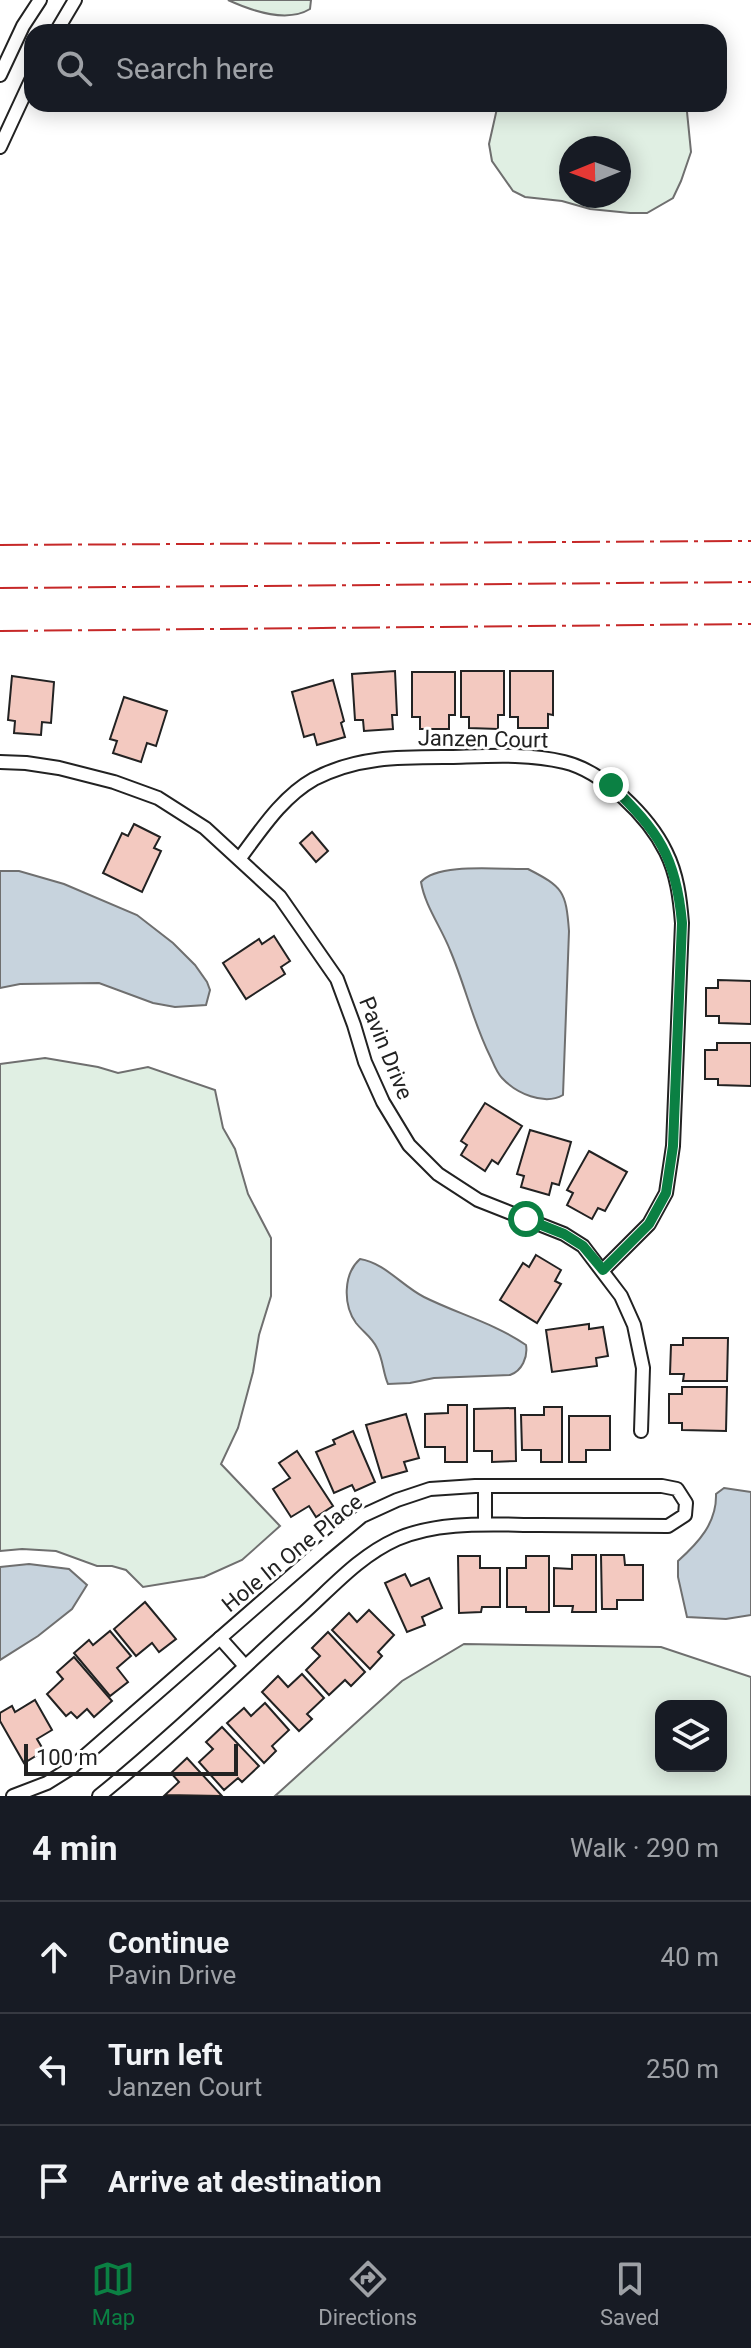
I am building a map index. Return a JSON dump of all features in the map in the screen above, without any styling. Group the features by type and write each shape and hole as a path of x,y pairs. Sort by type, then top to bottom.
{"street":[{"path":"24,24 40,0"},
{"path":"61,24 75,0"},
{"path":"0,75 24,24"},
{"path":"0,147 24,95"},
{"name":"Janzen Court","path":"240,858 276,811 312,780 382,757 530,756 568,763 611,785 645,819 666,852 679,889 682,923 673,1146 666,1193 649,1224 603,1270"},
{"name":"Pavin Drive","path":"0,762 59,768 114,782 158,798 205,828 280,897 337,979 365,1062 383,1102 409,1145 438,1174 478,1200 564,1234 583,1246 621,1296 634,1325 643,1368 641,1431"},
{"path":"485,1486 485,1524"},
{"name":"Hole In One Place","path":"13,1796 47,1783 71,1768 362,1516 397,1500 430,1489 485,1486 662,1486 677,1489 686,1503 685,1515 668,1526 485,1524 435,1529 398,1539 369,1555 338,1579 310,1608 99,1796"},
{"name":"Hole In One Place","path":"220,1638 245,1666"}],"green space":[{"path":"228,0 311,0 310,9 280,15"},
{"path":"496,112 687,112 691,152 681,181 673,198 647,213 586,208 631,208 631,136 559,136 559,201 525,197 513,191 492,161 489,144"},
{"path":"45,1058 118,1073 148,1067 215,1090 223,1128 235,1149 248,1194 271,1238 271,1296 238,1428 221,1464 280,1526 242,1560 204,1577 143,1587 126,1570 97,1566 56,1551 0,1551 0,1064"},
{"path":"464,1644 661,1647 751,1677 751,1796 275,1796 402,1681"}],"shaded area":[{"path":"455,869 528,869 556,886 560,892 566,907 569,931 563,1095 547,1099 522,1093 498,1073 421,882 429,876"},
{"path":"0,871 19,871 64,884 137,915 195,965 210,990 206,1005 175,1007 153,1003 99,983 20,984 0,988"},
{"path":"360,1259 377,1265 424,1297 526,1345 521,1367 510,1375 434,1378 388,1384 377,1348 356,1323 349,1308 348,1281"},
{"path":"724,1488 751,1492 751,1615 726,1619 687,1617 678,1577 678,1561 705,1532 713,1514 716,1494"},
{"path":"29,1564 69,1569 87,1585 72,1609 0,1660 0,1567"}],"building":[{"path":"395,671 397,715 392,715 393,729 364,731 363,720 355,720 352,674"},
{"path":"461,671 504,671 504,715 498,715 498,729 469,728 469,717 461,717"},
{"path":"510,671 553,671 553,715 548,714 548,728 518,728 518,717 510,717"},
{"path":"412,672 455,672 455,715 449,715 449,729 420,729 420,717 412,717"},
{"path":"12,676 54,682 51,723 42,722 41,735 14,733 15,721 8,720"},
{"path":"333,680 345,737 317,745 314,734 304,737 292,692"},
{"path":"124,697 167,711 156,746 147,743 141,762 113,753 117,741 110,739"},
{"path":"134,824 160,837 154,848 161,851 142,892 103,873 122,833 128,836"},
{"path":"312,832 328,851 316,862 300,843"},
{"path":"274,936 290,961 281,967 285,974 246,999 223,963 259,939 262,944"},
{"path":"718,980 751,981 751,1024 719,1023 719,1016 706,1016 706,988 718,988"},
{"path":"717,1043 751,1043 751,1086 718,1085 718,1079 705,1079 705,1050 717,1050"},
{"path":"485,1103 522,1126 498,1164 492,1160 485,1171 461,1155 467,1145 461,1141"},
{"path":"530,1130 571,1142 559,1185 552,1183 549,1195 521,1187 524,1176 517,1174"},
{"path":"589,1151 627,1172 605,1211 598,1208 592,1219 567,1205 573,1193 567,1190"},
{"path":"536,1255 561,1270 555,1281 561,1284 537,1323 500,1300 523,1263 529,1267"},
{"path":"589,1324 589,1329 603,1327 608,1356 596,1358 597,1366 552,1372 546,1330"},
{"path":"683,1338 728,1338 727,1381 683,1381 684,1374 670,1374 671,1345 683,1345"},
{"path":"682,1387 727,1387 726,1431 682,1430 682,1423 669,1423 669,1394 682,1394"},
{"path":"448,1405 467,1405 467,1462 445,1462 445,1447 425,1447 425,1414 448,1413"},
{"path":"544,1407 562,1407 562,1462 541,1462 541,1450 522,1450 521,1415 544,1415"},
{"path":"515,1408 516,1461 492,1462 492,1451 474,1451 474,1409"},
{"path":"406,1414 419,1458 404,1462 407,1471 382,1478 366,1425"},
{"path":"569,1416 610,1416 610,1450 586,1450 586,1462 569,1462"},
{"path":"353,1431 375,1482 355,1491 352,1485 334,1493 316,1452 335,1444 333,1440"},
{"path":"297,1451 333,1506 316,1517 309,1506 291,1517 273,1489 290,1478 279,1463"},
{"path":"572,1555 596,1555 596,1612 572,1612 573,1606 554,1606 554,1568 572,1569"},
{"path":"601,1555 624,1555 625,1565 643,1565 643,1600 617,1600 617,1609 602,1609"},
{"path":"458,1556 480,1556 480,1568 500,1568 500,1607 482,1607 481,1612 459,1613"},
{"path":"526,1556 549,1556 549,1612 526,1612 526,1607 507,1607 507,1568 526,1568"},
{"path":"405,1574 411,1586 429,1578 442,1608 422,1617 425,1625 407,1632 385,1583"},
{"path":"145,1602 176,1639 159,1652 152,1643 136,1656 114,1629"},
{"path":"369,1610 394,1635 378,1652 382,1656 370,1669 332,1630 349,1613 357,1622"},
{"path":"110,1631 131,1656 117,1668 128,1682 110,1696 74,1653 89,1640 93,1645"},
{"path":"328,1632 365,1672 351,1686 345,1680 329,1695 306,1670 320,1656 312,1648"},
{"path":"74,1657 112,1701 94,1717 87,1709 77,1718 71,1712 66,1716 47,1694 63,1679 57,1672"},
{"path":"302,1674 324,1698 307,1714 312,1719 299,1731 262,1692 278,1676 288,1687"},
{"path":"35,1700 52,1730 37,1739 44,1751 24,1763 0,1721 0,1713 12,1706 15,1712"},
{"path":"265,1703 289,1730 272,1746 276,1751 264,1763 227,1723 244,1708 251,1716"},
{"path":"222,1727 259,1766 242,1782 238,1778 224,1790 199,1762 213,1749 206,1742"},
{"path":"187,1758 222,1796 165,1795 179,1782 171,1773"}],"power":[{"path":"0,545 751,541"},
{"path":"0,588 751,582"},
{"path":"0,631 751,624"}],"route":[{"path":"526,1219 564,1234 583,1246 603,1270 649,1224 666,1193 673,1146 682,923 679,889 666,852 645,819 611,785"}]}
